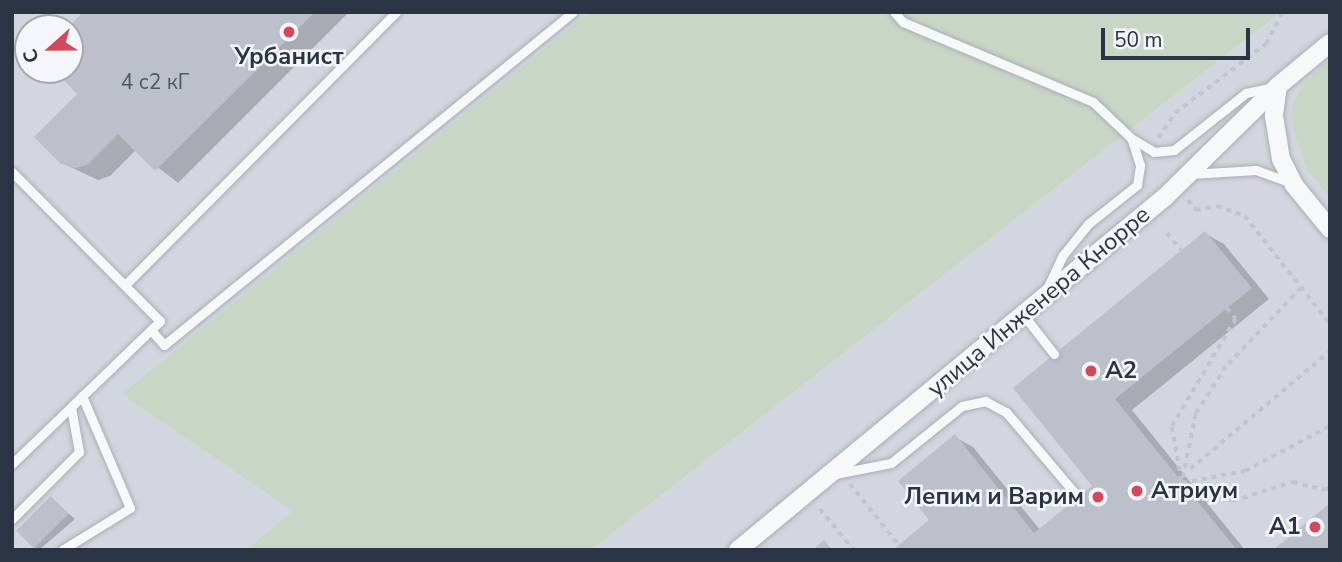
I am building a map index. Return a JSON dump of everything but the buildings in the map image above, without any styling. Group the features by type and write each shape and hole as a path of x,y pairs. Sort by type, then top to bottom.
{"street":[{"name":"улица Инженера Кнорре","path":"738,550 1025,317 1188,174 1278,86 1330,43"},
{"path":"1278,86 1274,116 1277,139 1294,185 1330,229"}],"lane":[{"path":"125,285 396,12"},
{"path":"150,330 164,345 573,12"},
{"path":"894,12 915,27 1093,102 1131,138 1153,152 1174,150 1246,93 1278,86"},
{"path":"1040,304 1063,255 1088,224 1137,185 1140,165 1131,138"},
{"path":"1188,174 1256,170 1294,185"},
{"path":"12,172 160,321 12,464"},
{"path":"1025,317 1054,354"},
{"path":"62,550 130,508 82,396"},
{"path":"830,475 891,463 962,406 985,401 1006,412 1078,497"},
{"path":"12,519 79,452 71,407"}],"path":[{"path":"1153,152 1175,113 1266,44 1282,12"},
{"path":"1196,210 1217,206 1245,216 1330,324"},
{"path":"1167,233 1182,251"},
{"path":"1182,483 1196,414 1226,367 1301,288"},
{"path":"1182,483 1172,427 1236,319 1227,308"},
{"path":"1190,470 1330,351"},
{"path":"1182,483 1245,471 1330,426"},
{"path":"1182,483 1233,501 1293,482 1325,490 1330,487"},
{"path":"850,484 899,545"},
{"path":"820,509 854,550"}],"shaded area":[{"path":"12,12 589,12 123,394 294,511 246,550 12,550"},
{"path":"1281,12 1330,12 1330,550 591,550"}],"green space":[{"path":"589,12 1281,12 591,550 246,550 293,511 122,394"},
{"path":"1330,59 1330,197 1307,169 1292,125 1293,104 1303,84"}],"place":[{"name":"Урбанист","path":"289,32"},
{"name":"А2","path":"1091,371"},
{"name":"Атриум","path":"1137,491"},
{"name":"Лепим и Варим","path":"1098,497"},
{"name":"А1","path":"1315,527"}]}
